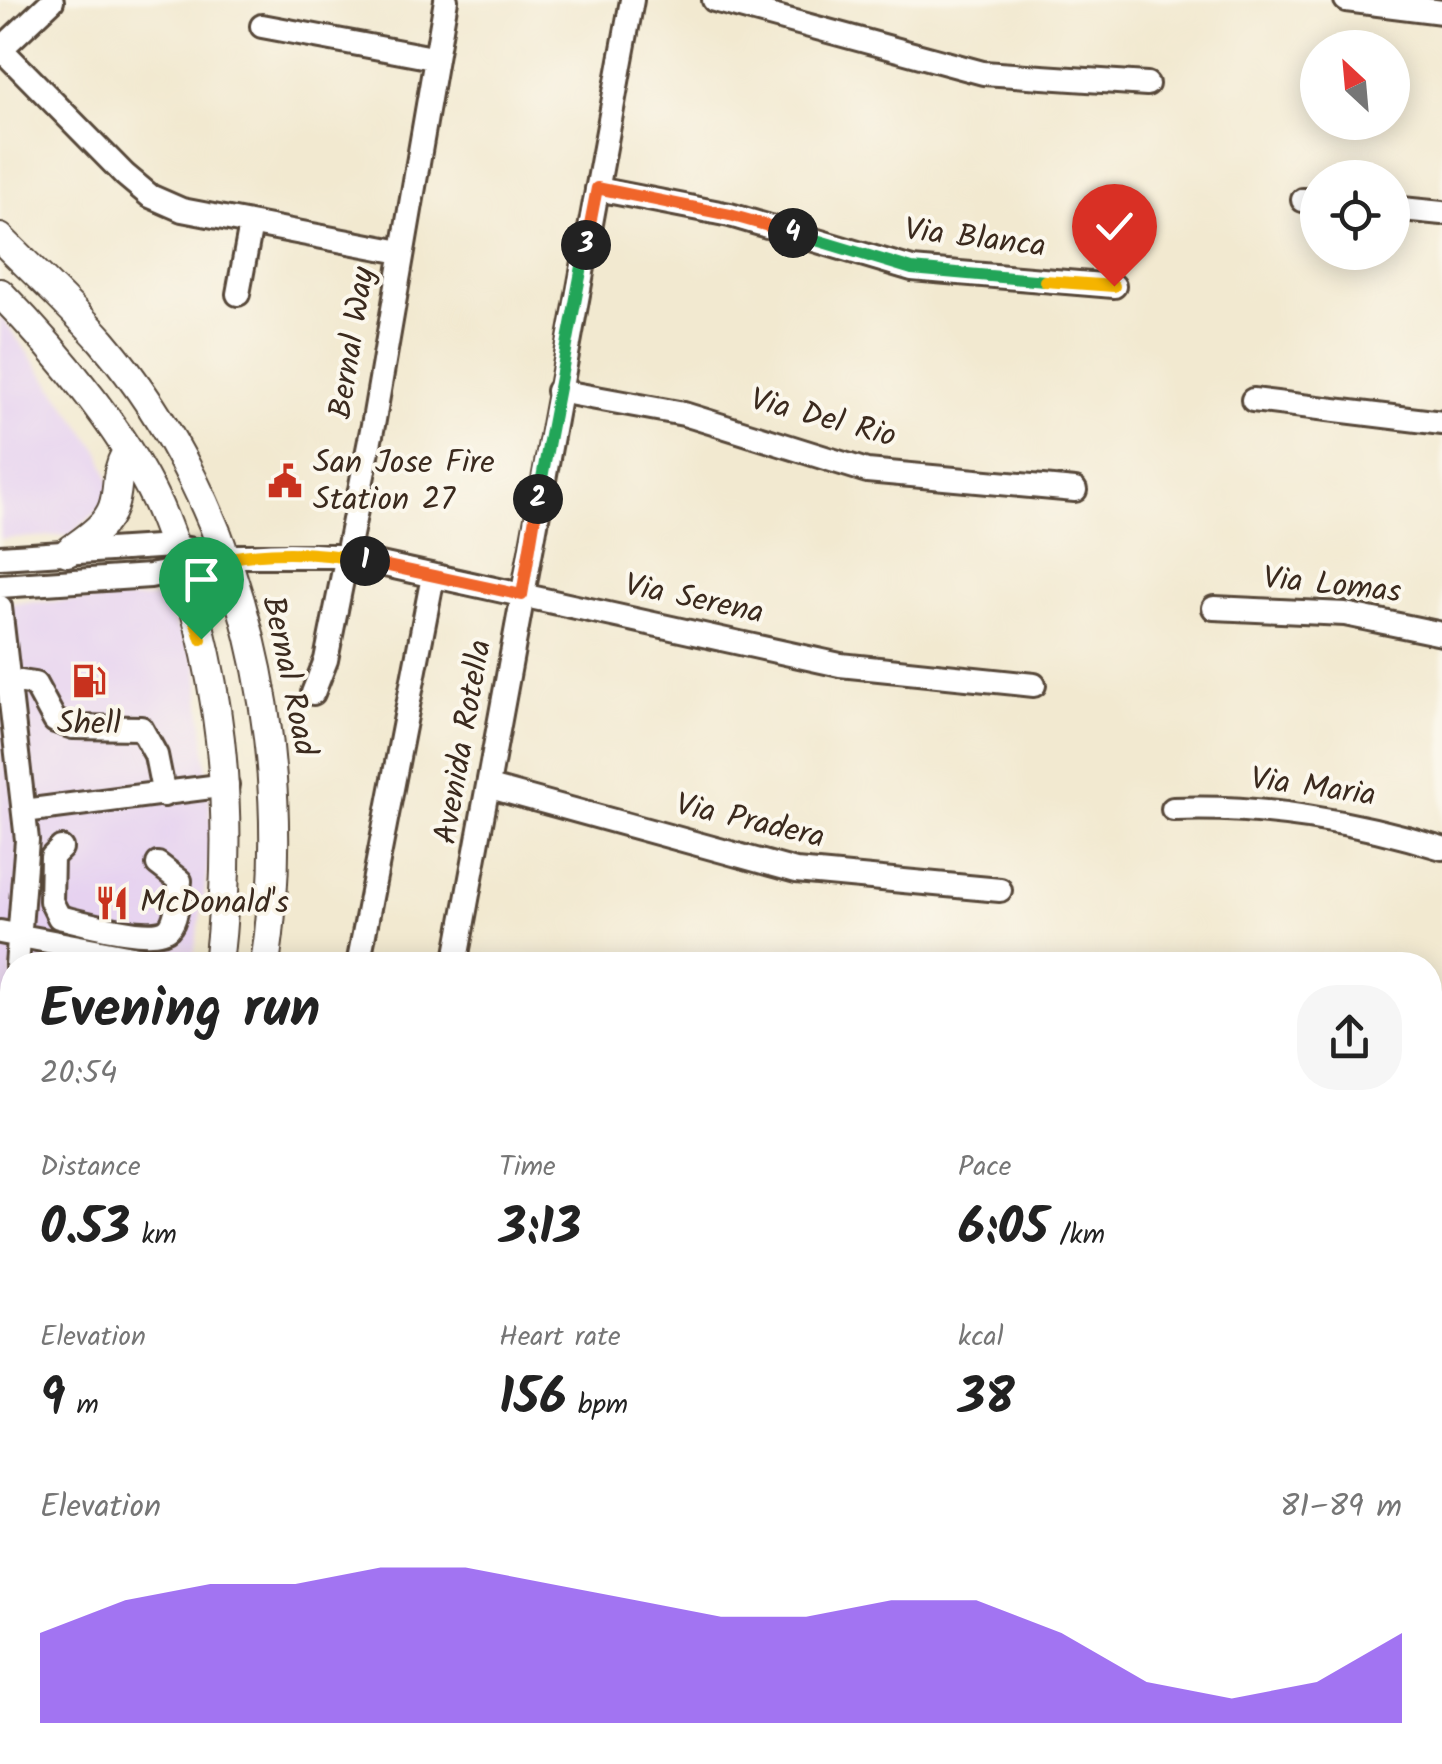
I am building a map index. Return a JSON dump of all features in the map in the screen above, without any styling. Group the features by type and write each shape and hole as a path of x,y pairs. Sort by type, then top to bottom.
{"main road":[{"name":"Bernal Road","path":"0,238 122,367 179,459 223,556 260,683 274,786 274,878 266,952"},
{"path":"0,293 63,362 126,454 151,493 176,559 211,680 226,785 228,879 220,952"},
{"path":"68,552 102,526 113,508 115,473 126,454"}],"street":[{"name":"Bernal Way","path":"313,693 326,660 374,420 446,0"},
{"name":"Avenida Rotella","path":"458,952 632,0"},
{"path":"714,0 983,73 1147,84"},
{"path":"1346,0 1442,12"},
{"path":"52,1 0,49 150,196 182,210 401,252"},
{"path":"262,26 434,58"},
{"name":"Via Blanca","path":"597,188 730,215 912,269 1114,286"},
{"path":"1410,210 1442,213"},
{"path":"238,294 251,224"},
{"name":"Via Del Rio","path":"558,391 684,414 867,471 1075,490"},
{"path":"1253,400 1442,423"},
{"path":"0,557 68,552 176,559"},
{"name":"Via Serena","path":"176,559 344,556 840,665 1034,685"},
{"path":"0,586 176,559"},
{"path":"361,952 433,576"},
{"path":"0,607 27,840 10,934 105,952"},
{"name":"Via Lomas","path":"1214,608 1345,614 1442,634"},
{"path":"9,680 35,684 55,721 74,727 140,728 156,755 164,794"},
{"path":"24,811 226,785"},
{"name":"Via Pradera","path":"490,788 796,871 1000,890"},
{"name":"Via Maria","path":"1173,809 1210,807 1382,830 1442,848"},
{"path":"61,848 52,857 52,900 59,917 151,935 162,933 174,919 180,881 158,864"}],"shaded area":[{"path":"0,315 100,452 114,496 71,535 0,539"},
{"path":"160,598 197,662 213,840 194,952 0,952 0,603"}],"place":[{"name":"San Jose Fire Station 27","path":"285,481"},
{"name":"Shell","path":"89,681"},
{"name":"McDonald's","path":"112,903"}],"route":[{"path":"201,639 180,572 223,556 344,556 522,595 597,188 730,215 912,269 1114,286"}]}
